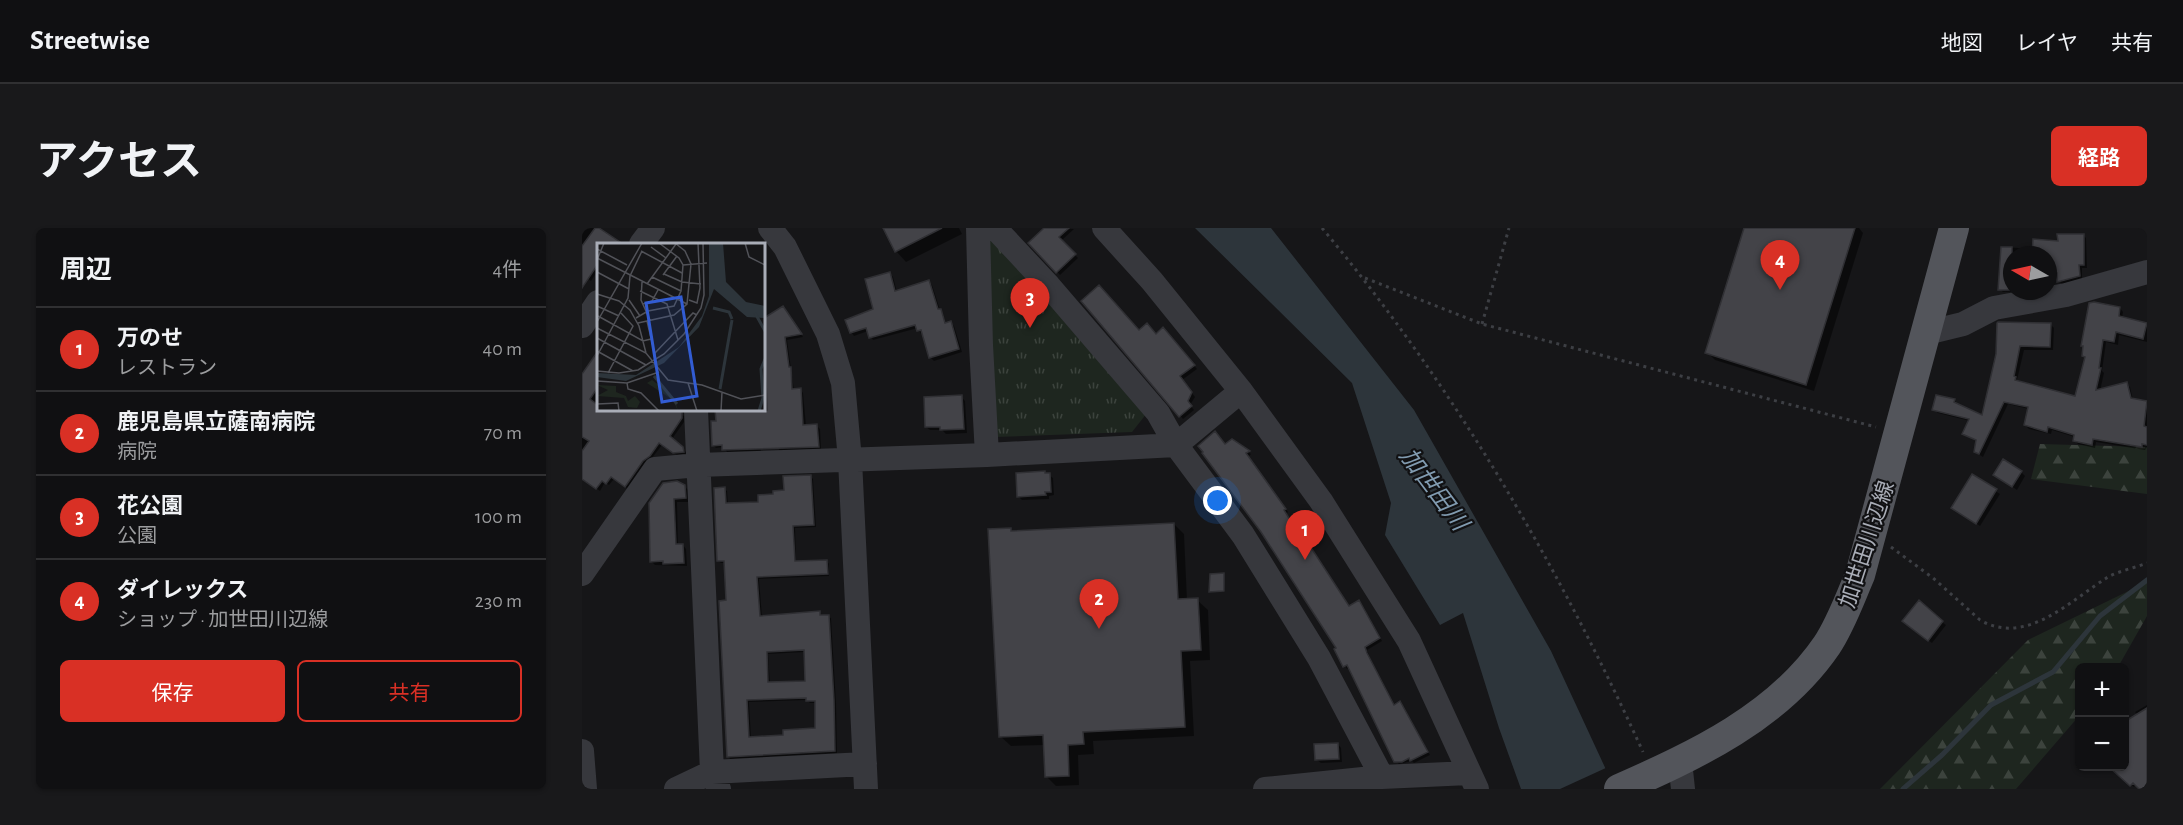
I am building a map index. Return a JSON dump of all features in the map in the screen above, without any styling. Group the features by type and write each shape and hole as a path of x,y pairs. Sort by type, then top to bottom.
{"main road":[{"name":"加世田川辺線","path":"1619,789 1651,775 1682,775 1739,728 1777,701 1801,679 1828,644 1860,575 1954,228"}],"street":[{"path":"642,243 653,228"},
{"path":"770,228 785,247 828,334 843,383 850,460 866,789"},
{"path":"978,228 987,455"},
{"path":"995,228 1049,286 1158,413 1176,445 1248,544 1319,658 1382,777"},
{"path":"1104,228 1152,281 1241,392 1320,501 1409,641 1473,781 1382,777 1299,788 1265,789"},
{"path":"1926,333 1963,324 1994,308 2066,295 2147,272"},
{"path":"582,288 597,300"},
{"path":"582,326 597,303"},
{"path":"582,574 655,469 698,465 987,455 1176,445 1241,392"},
{"path":"696,411 715,781"},
{"path":"582,751 585,789"},
{"path":"676,789 715,781 865,764"}],"path":[{"path":"1322,228 1363,277 1437,380 1538,542 1606,669 1651,775"},
{"path":"1482,324 1509,228"},
{"path":"1363,277 1482,324 1899,434"},
{"path":"1872,533 1933,578 1980,620 1988,625 2008,628 2024,627 2045,618 2063,609 2110,576 2147,563"}],"green space":[{"path":"993,240 1147,413 1132,432 994,437 986,243"},
{"path":"2040,444 2147,447 2147,494 2031,479"},
{"path":"2147,582 2147,616 2120,663 2075,663 2075,721 2016,789 1880,789 2028,640"}],"water":[{"name":"加世田川","path":"1195,228 1271,228 1414,410 1551,651 1615,789 1521,789 1499,728 1463,613 1440,625 1385,535 1391,503 1352,383"}],"pier":[{"path":"1608,767 1618,789 1560,789"}],"building":[{"path":"595,228 599,228 622,243 597,243 597,266 582,288 582,246"},
{"path":"883,228 942,228 895,252"},
{"path":"1044,228 1069,228 1059,237 1076,254 1056,273 1028,243"},
{"path":"1744,228 1855,228 1806,385 1705,353"},
{"path":"2057,234 2084,234 2084,265 2079,265 2080,276 2057,282 2057,246 2033,246 2033,239 2058,241"},
{"path":"2001,247 2003,247 2003,290 1998,290"},
{"path":"890,272 895,291 929,280 945,323 951,321 959,349 929,358 921,330 917,331 915,325 869,338 866,328 850,333 845,320 873,309 865,279"},
{"path":"1099,285 1139,330 1147,323 1156,334 1163,327 1195,365 1180,376 1192,392 1188,401 1192,406 1179,417 1081,301"},
{"path":"2089,303 2120,307 2119,316 2147,323 2143,339 2116,332 2114,342 2103,340 2099,368 2101,368 2096,390 2127,382 2131,398 2147,401 2144,426 2147,427 2147,445 2142,444 2142,447 2093,439 2092,445 2073,441 2074,435 2048,427 2047,432 2024,425 2028,407 2004,402 1979,454 1974,452 1976,440 1962,434 1969,419 1932,410 1936,395 1955,399 1954,402 1982,415 1996,354 1998,322 2051,323 2050,347 2020,346 2015,380 2075,396 2085,357 2082,356 2083,346 2081,346"},
{"path":"783,306 802,334 785,337 789,367 791,367 792,389 801,388 803,425 817,424 819,447 722,450 722,445 712,446 711,421 716,421 715,411 767,410 765,317"},
{"path":"597,352 597,388 590,399 597,404 597,411 682,411 682,418 670,436 683,447 684,452 673,453 659,443 625,487 611,477 606,484 602,481 596,489 582,479 582,451 589,441 582,437 582,374"},
{"path":"962,395 964,429 940,430 940,427 925,427 924,397"},
{"path":"1215,431 1225,444 1232,439 1250,451 1246,453 1286,509 1284,510 1309,551 1312,549 1349,606 1359,600 1380,638 1365,647 1367,653 1394,705 1400,701 1428,752 1410,761 1409,758 1402,762 1394,762 1347,665 1343,667 1334,649 1336,648 1261,532 1198,446"},
{"path":"2003,459 2022,471 2012,487 1993,475"},
{"path":"1045,471 1045,473 1050,473 1051,492 1045,492 1046,495 1017,497 1016,473"},
{"path":"1972,474 1997,489 1976,524 1951,508"},
{"path":"811,475 814,525 793,526 795,561 827,560 828,574 757,577 760,616 820,611 820,615 829,615 835,751 727,757 719,601 726,600 724,561 717,561 714,488 725,487 726,503 758,502 758,495 773,494 773,491 784,490 783,476","holes":["804,650 805,681 768,682 767,652","806,698 806,701 815,701 815,728 783,730 783,735 749,737 747,700"]},
{"path":"677,481 685,485 686,498 674,499 676,544 683,544 684,563 650,562 649,503 663,483"},
{"path":"1174,523 1178,599 1198,598 1201,650 1181,651 1185,727 1083,732 1084,744 1068,745 1069,776 1045,777 1043,735 999,737 988,529 1011,528 1011,531"},
{"path":"1224,573 1224,591 1209,592 1210,574"},
{"path":"1919,600 1943,621 1928,641 1902,621"},
{"path":"2147,708 2147,789 2139,789 2133,783 2130,786 2114,771 2129,771 2129,719"},
{"path":"1338,743 1339,759 1315,760 1314,744"}],"waterway":[{"path":"1903,789 1942,755 1991,705 2053,672 2100,616 2147,580"}],"place":[{"name":"ダイレックス","path":"1780,290"},
{"name":"花公園","path":"1030,328"},
{"name":"万のせ","path":"1305,560"},
{"name":"鹿児島県立薩南病院","path":"1099,629"}]}
